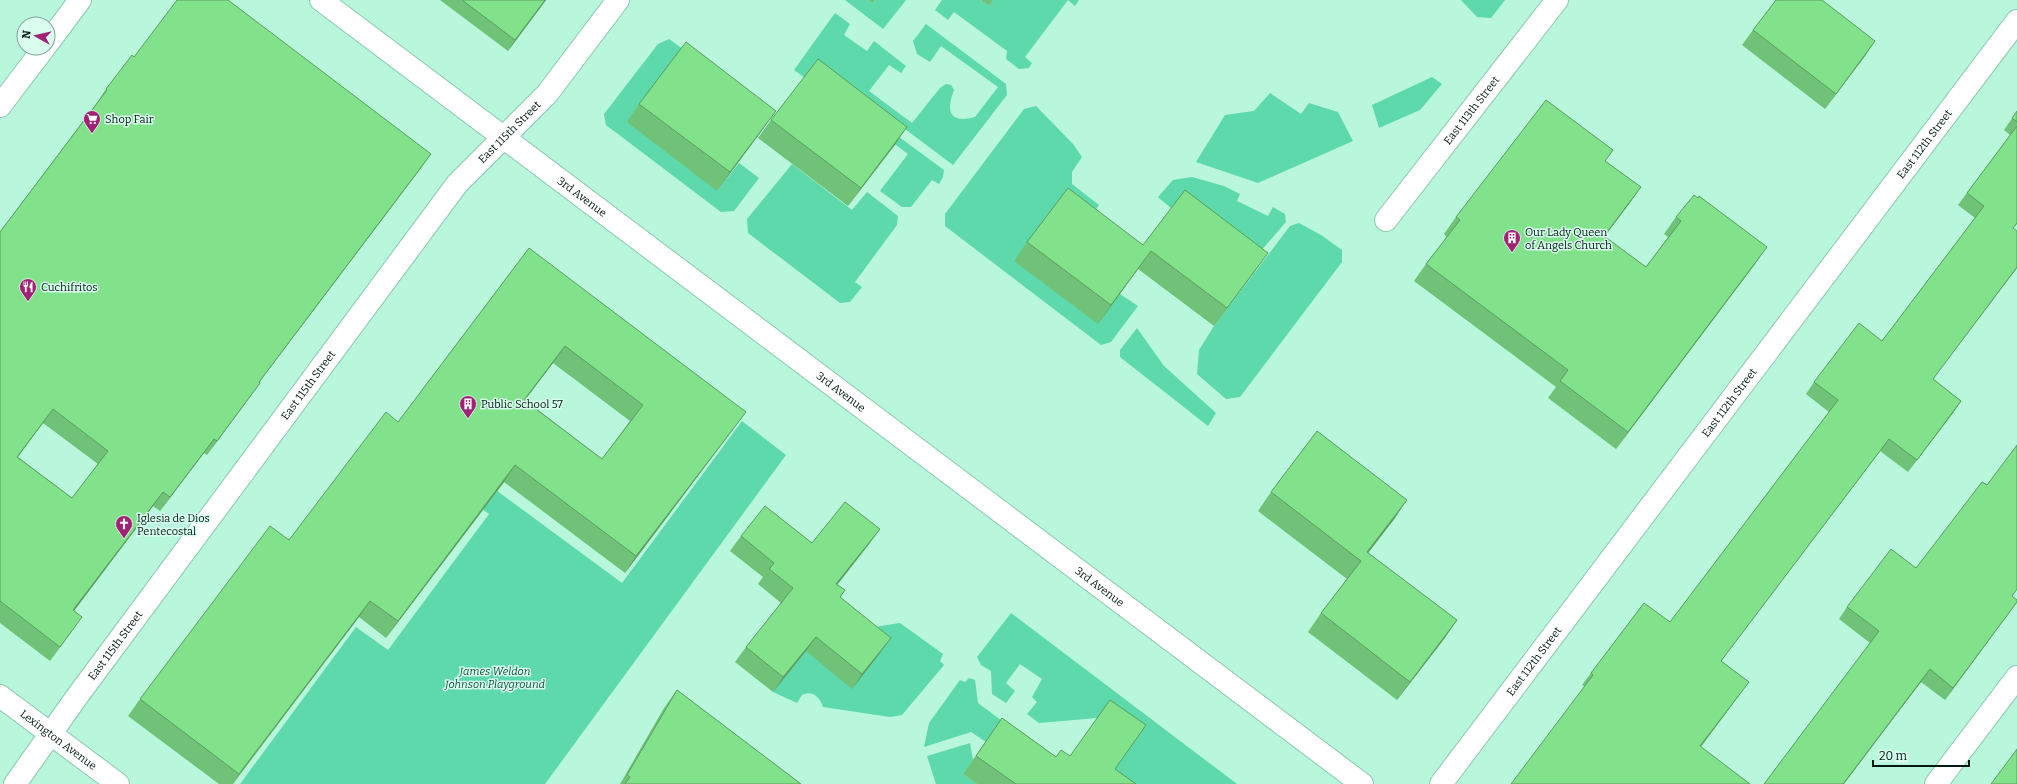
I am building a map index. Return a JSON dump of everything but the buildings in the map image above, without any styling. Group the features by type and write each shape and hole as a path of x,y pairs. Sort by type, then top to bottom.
{"street":[{"path":"56,32 80,0"},
{"name":"3rd Avenue","path":"321,0 503,139 1362,784"},
{"name":"East 115th Street","path":"15,784 51,733 457,184 547,94 618,0"},
{"name":"East 113th Street","path":"1386,220 1557,0"},
{"name":"East 112th Street","path":"1441,784 2017,21"},
{"path":"0,106 38,56"},
{"path":"1936,784 2017,677"},
{"name":"Lexington Avenue","path":"0,696 118,784"}],"green space":[{"path":"845,0 868,0 873,3 875,0 906,0 883,29"},
{"path":"942,0 981,0 989,6 994,0 1068,0 1025,57 1032,63 1029,68 1019,69 1006,59 1007,51 954,12 948,20 935,10"},
{"path":"1068,0 1079,0 1075,6"},
{"path":"1461,0 1505,0 1491,18 1477,17"},
{"path":"835,13 850,24 844,35 867,51 874,41 906,66 901,73 889,65 869,91 912,123 940,88 946,84 951,85 954,90 950,110 955,117 960,119 975,117 998,87 941,46 930,62 917,54 913,41 926,24 1006,84 1007,95 953,165 881,111 842,105 794,70"},
{"path":"669,39 738,89 717,191 739,163 759,178 734,211 721,212 606,125 604,114 658,44"},
{"path":"1432,77 1442,84 1420,110 1379,128 1372,105"},
{"path":"1270,93 1301,114 1309,103 1338,112 1353,141 1258,183 1196,162 1225,115 1254,111"},
{"path":"1036,106 1073,144 1082,157 1072,172 1072,184 1099,205 1083,228 1120,294 1138,306 1111,342 1101,345 945,226 945,214 1024,109"},
{"path":"884,126 944,170 943,177 939,184 932,180 911,207 902,207 880,191 908,154 896,145 894,146"},
{"path":"792,164 852,210 867,192 898,216 897,225 855,282 862,287 850,302 840,303 748,233 747,219"},
{"path":"1192,177 1224,186 1240,194 1237,201 1268,216 1273,207 1285,214 1286,222 1253,260 1172,209 1158,197 1173,180"},
{"path":"1299,223 1321,235 1342,250 1342,262 1240,397 1226,399 1197,374 1199,350 1214,326 1290,226"},
{"path":"1137,328 1164,366 1216,413 1208,426 1120,357 1120,350"},
{"name":"James Weldon Johnson Playground","path":"742,421 786,455 545,784 240,784 356,627 388,650 489,514 448,483 462,465 622,583"},
{"path":"1011,613 1237,784 1104,784 1097,718 1039,723 1027,714 1037,702 1032,697 1042,679 1020,664 1006,683 1015,691 1006,703 992,694 991,671 981,665 977,657"},
{"path":"900,623 943,654 940,661 944,665 902,715 890,717 823,707 818,697 809,693 802,695 797,703 773,692 805,651 862,629"},
{"path":"969,678 975,680 978,703 1010,727 986,742 971,732 924,747 929,723 960,680 965,682"},
{"path":"970,743 973,760 963,774 977,784 936,784 927,756"}],"place":[{"name":"Shop Fair","path":"92,134"},
{"name":"Our Lady Queen of Angels Church","path":"1512,253"},
{"name":"Cuchifritos","path":"28,302"},
{"name":"Public School 57","path":"468,419"},
{"name":"Iglesia de Dios Pentecostal","path":"124,539"}]}
